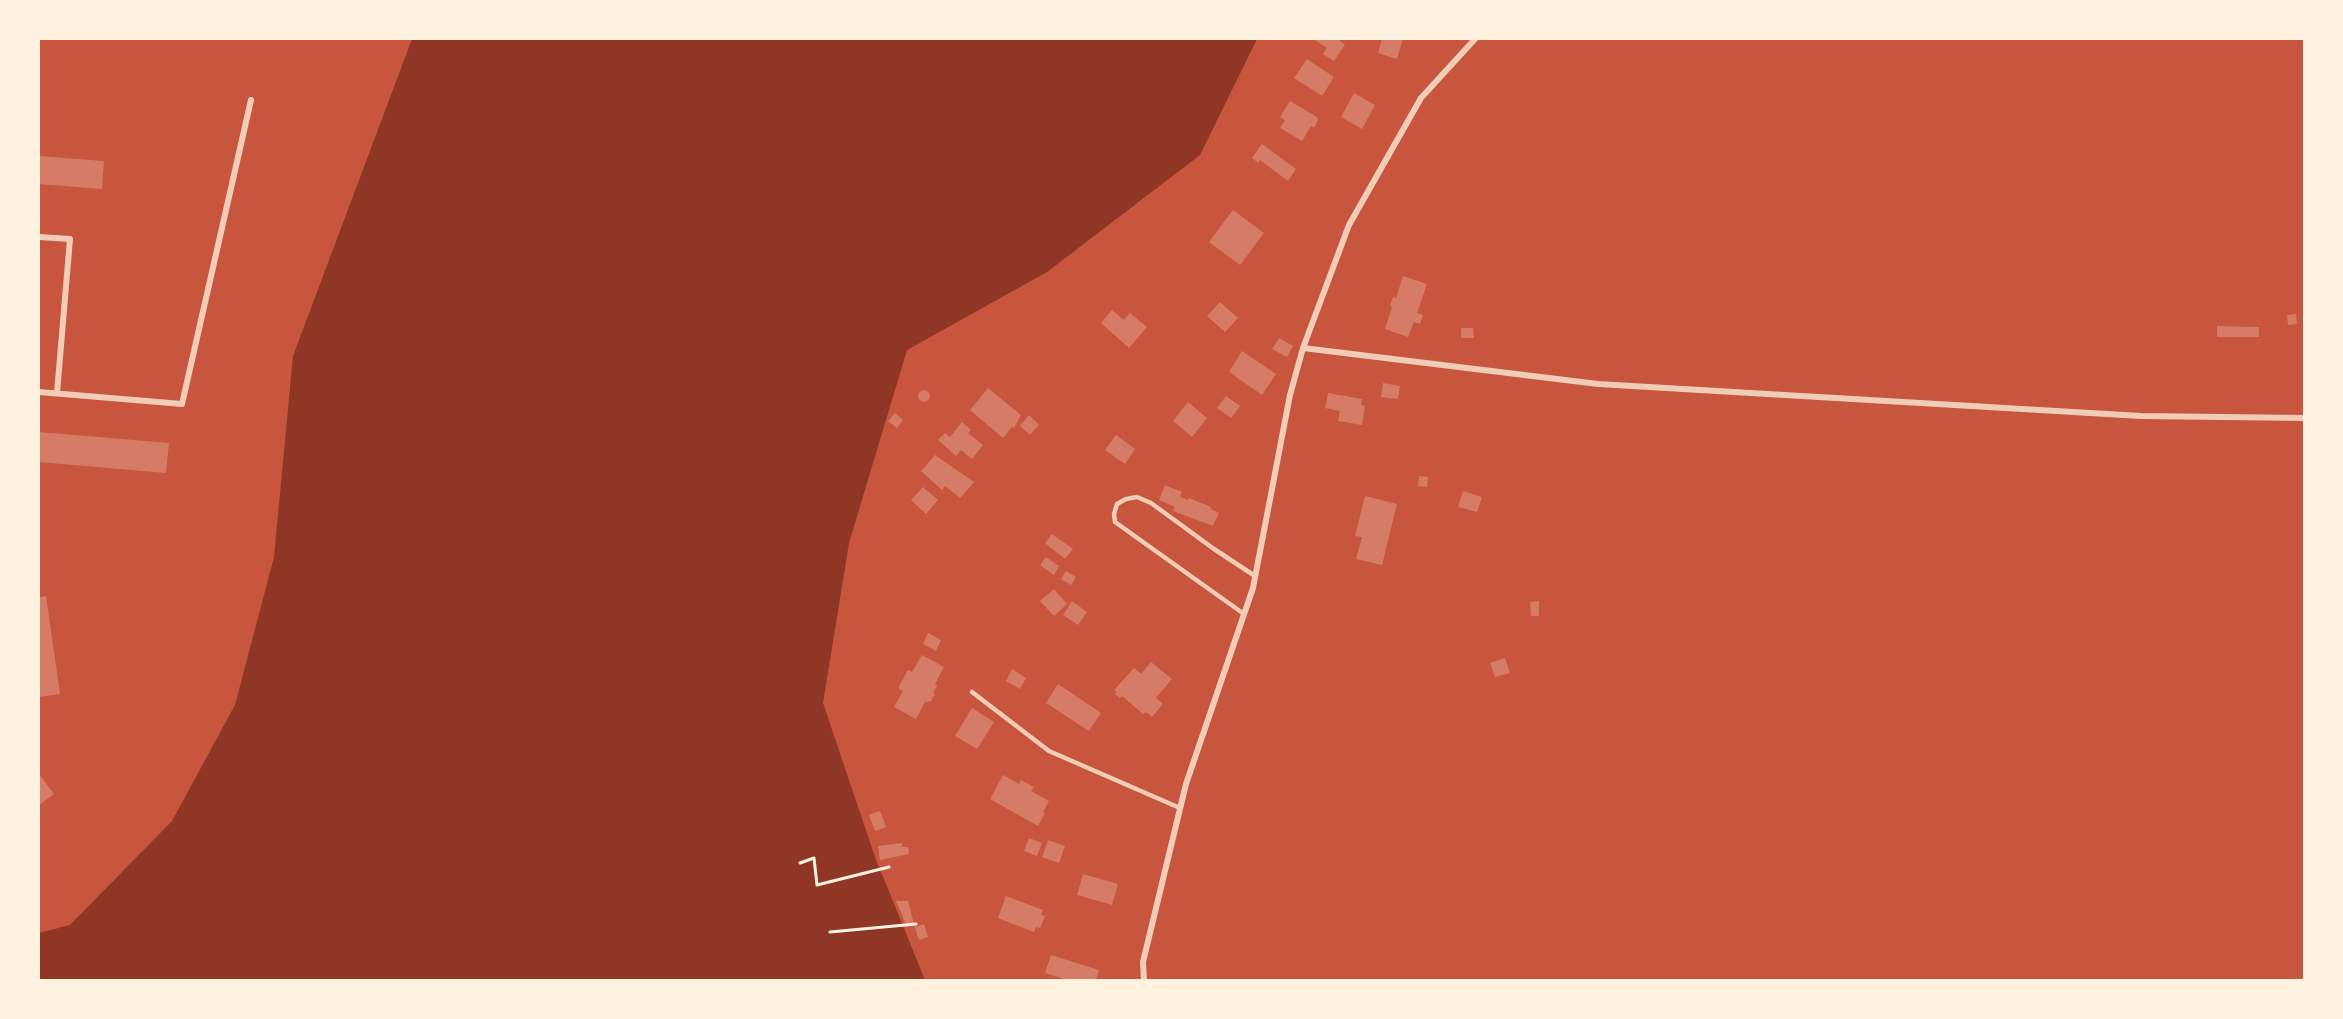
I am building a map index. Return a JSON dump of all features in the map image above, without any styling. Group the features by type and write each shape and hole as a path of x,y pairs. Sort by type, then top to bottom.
{"street":[{"path":"1144,980 1143,962 1186,784 1255,576 1290,395 1303,348 1349,225 1421,98 1475,39"},
{"path":"39,392 182,404 251,100"},
{"path":"39,237 70,239 57,393"},
{"path":"1303,348 1598,384 2141,416 2304,418"}],"lane":[{"path":"1244,614 1115,522 1114,514 1118,504 1126,499 1137,497 1151,503 1255,576"},
{"path":"972,692 1049,752 1180,808"}],"path":[{"path":"800,863 814,858 817,885 889,867"},
{"path":"830,932 916,924"}],"shaded area":[{"path":"412,39 1257,39 1200,155 1047,272 907,350 849,543 823,703 875,857 925,980 39,980 39,933 70,925 172,821 235,705 274,557 293,356"}],"building":[{"path":"1313,39 1338,39 1345,45 1334,61 1323,54 1327,48"},
{"path":"1382,39 1403,39 1397,59 1378,53"},
{"path":"1307,59 1334,77 1322,96 1294,78"},
{"path":"1354,93 1375,105 1362,129 1341,117"},
{"path":"1290,101 1317,117 1318,120 1314,128 1311,126 1302,141 1280,128 1285,120 1280,117"},
{"path":"1262,144 1296,169 1288,181 1260,160 1258,163 1252,158"},
{"path":"39,156 104,161 102,189 39,184"},
{"path":"1233,210 1264,233 1240,265 1209,242"},
{"path":"1403,276 1427,284 1417,313 1423,315 1420,324 1414,322 1408,337 1385,329 1393,297 1396,298"},
{"path":"1220,302 1238,318 1225,332 1207,316"},
{"path":"1112,310 1124,320 1130,313 1147,327 1129,348 1101,323"},
{"path":"2296,314 2297,324 2288,325 2287,315"},
{"path":"2217,326 2259,327 2259,337 2217,337"},
{"path":"1461,328 1473,328 1474,338 1461,338"},
{"path":"1279,338 1293,346 1287,357 1272,349"},
{"path":"1242,351 1276,374 1262,395 1229,372"},
{"path":"1383,383 1400,386 1398,399 1381,397"},
{"path":"988,388 1021,415 1014,428 1012,427 1003,438 970,410"},
{"path":"926,390 929,391 929,401 922,402 919,401 918,394 919,391"},
{"path":"1328,393 1362,399 1361,405 1365,406 1362,425 1338,421 1340,411 1325,408"},
{"path":"1226,396 1240,406 1231,418 1217,408"},
{"path":"1188,402 1207,418 1192,437 1173,421"},
{"path":"895,413 903,420 897,428 888,421"},
{"path":"1029,415 1039,425 1030,435 1020,426"},
{"path":"962,422 971,430 968,433 983,445 972,459 961,450 956,456 938,440 945,433 950,437"},
{"path":"39,432 169,443 166,473 39,462"},
{"path":"1116,435 1135,449 1125,464 1105,450"},
{"path":"935,455 974,482 960,498 945,486 942,490 921,471"},
{"path":"1419,476 1428,477 1427,487 1418,486"},
{"path":"1165,485 1182,492 1180,497 1188,500 1189,498 1211,507 1219,513 1213,526 1173,511 1175,507 1159,500"},
{"path":"923,487 938,500 926,514 911,500"},
{"path":"1463,491 1482,497 1477,512 1458,507"},
{"path":"1365,496 1397,504 1382,565 1356,559 1362,537 1355,536"},
{"path":"1052,534 1073,549 1065,559 1045,543"},
{"path":"1046,557 1059,566 1054,575 1040,565"},
{"path":"1066,571 1076,577 1071,585 1061,579"},
{"path":"1054,589 1067,604 1054,616 1040,601"},
{"path":"46,596 60,694 39,697 39,597"},
{"path":"1072,601 1087,612 1078,625 1063,615"},
{"path":"1539,601 1539,616 1531,616 1530,602"},
{"path":"928,633 941,640 936,651 923,644"},
{"path":"922,655 944,667 935,684 937,686 933,693 935,694 931,701 925,702 916,719 894,707 903,691 898,688 908,670 912,672"},
{"path":"1505,658 1510,673 1495,677 1490,663"},
{"path":"1151,662 1172,679 1156,698 1163,704 1152,717 1146,712 1143,714 1122,696 1120,698 1114,690 1134,668 1141,674"},
{"path":"1012,669 1026,678 1020,689 1006,681"},
{"path":"1058,684 1101,713 1089,731 1046,703"},
{"path":"972,708 994,722 977,749 955,736"},
{"path":"39,774 54,794 39,805"},
{"path":"1003,775 1019,784 1021,780 1034,787 1031,791 1049,801 1038,826 990,799"},
{"path":"880,811 886,827 875,831 869,815"},
{"path":"1029,838 1042,843 1037,856 1024,851"},
{"path":"1048,840 1065,846 1059,863 1042,857"},
{"path":"902,843 902,847 908,847 909,854 880,860 878,846"},
{"path":"1083,874 1118,884 1112,905 1077,895"},
{"path":"1006,896 1043,910 1041,915 1045,916 1040,928 1036,927 1034,932 998,918"},
{"path":"896,901 908,901 914,924 907,927"},
{"path":"924,924 928,937 919,940 915,927"},
{"path":"1051,955 1099,970 1096,980 1067,980 1045,973"}]}
